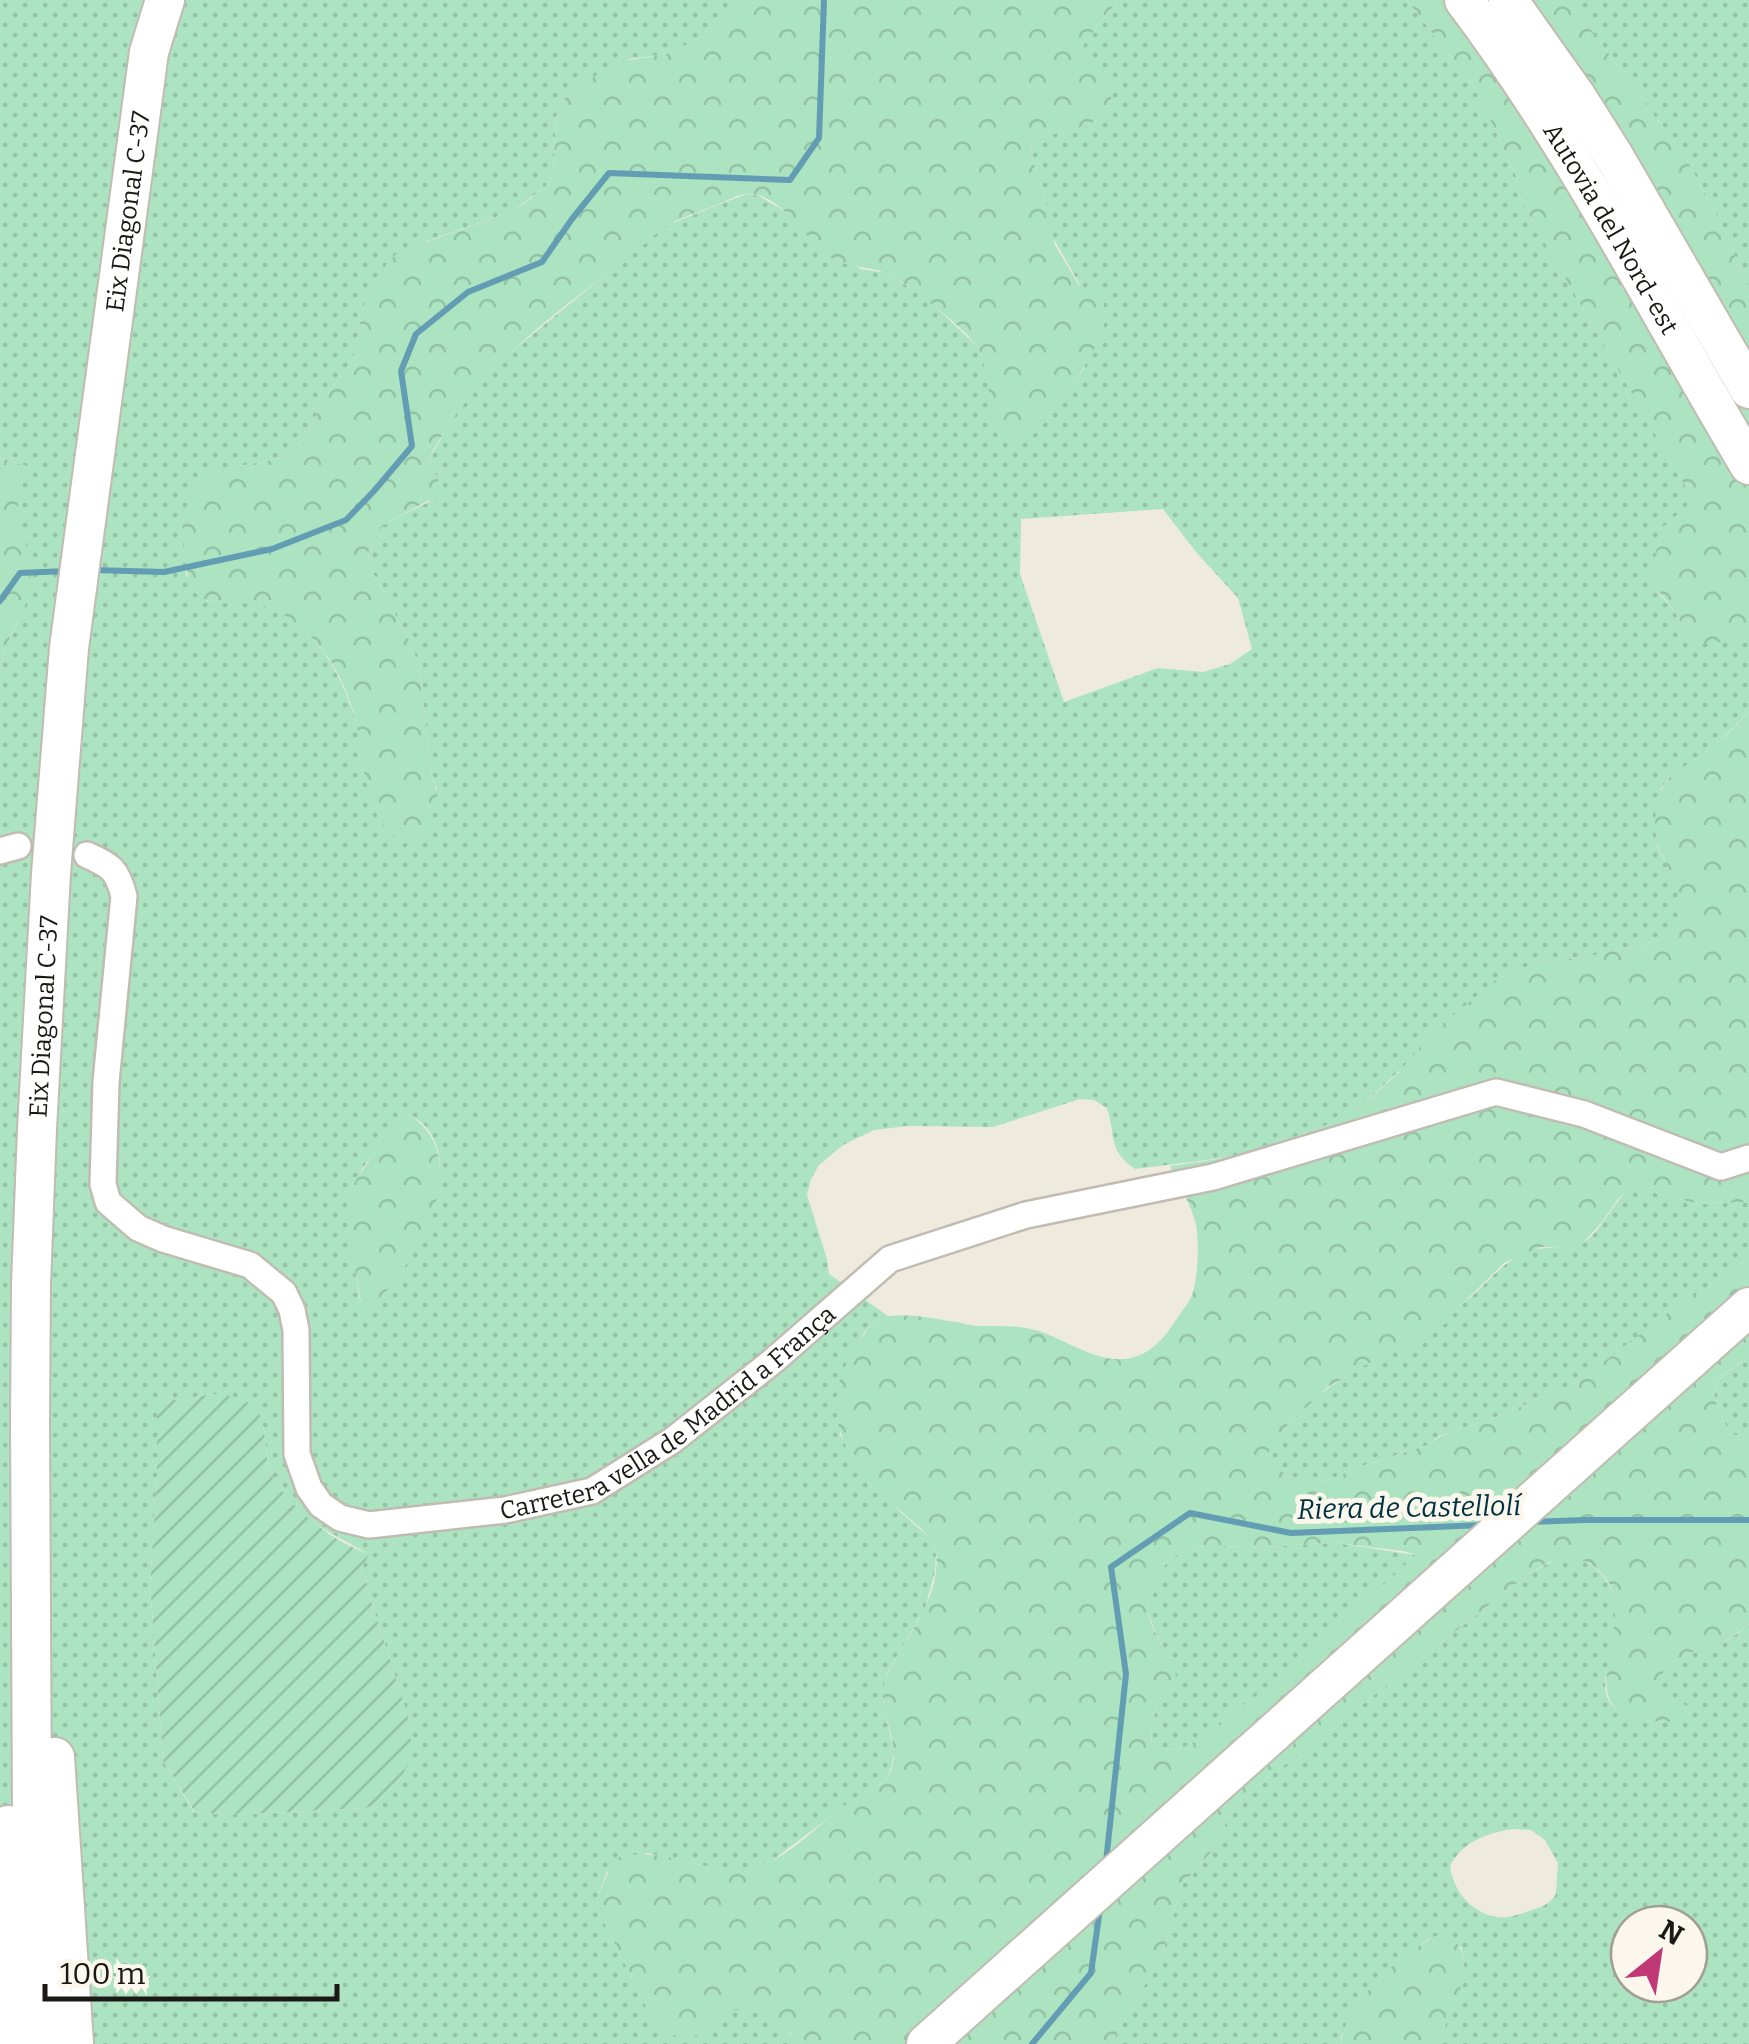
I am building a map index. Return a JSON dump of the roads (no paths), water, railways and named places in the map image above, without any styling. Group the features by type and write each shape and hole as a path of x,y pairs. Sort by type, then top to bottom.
{"highway":[{"path":"149,52 154,0"},
{"name":"Eix Diagonal C-37","path":"40,2044 32,1810 31,1284 51,874 69,648 149,52 165,0"},
{"name":"Autovia del Nord-est","path":"1464,0 1563,146 1749,465"},
{"name":"Autovia del Nord-est","path":"1508,0 1614,156 1749,389"},
{"path":"10,2044 6,1614 16,1351 31,1284"},
{"path":"926,2044 1749,1307"},
{"path":"30,1422 44,1444 53,1712 74,2044"}],"street":[{"name":"Carretera vella de Madrid a França","path":"87,855 109,864 119,877 124,896 106,1082 104,1184 108,1202 138,1228 250,1265 284,1293 296,1330 297,1454 309,1488 321,1505 340,1518 369,1525 504,1510 592,1492 673,1440 773,1361 890,1259 1026,1215 1213,1176 1496,1092 1584,1114 1720,1166 1749,1158"}],"waterway":[{"path":"94,570 164,572 272,549 346,520 412,446 401,371 416,334 468,292 542,262 609,173 790,180 819,138 824,0"},
{"path":"0,601 20,573 66,571"},
{"name":"Riera de Castellolí","path":"1106,1862 1126,1674 1111,1567 1190,1513 1291,1533 1483,1525"},
{"name":"Riera de Castellolí","path":"1530,1522 1749,1520"},
{"name":"Riera de Castellolí","path":"1032,2044 1091,1973 1100,1909"}]}
